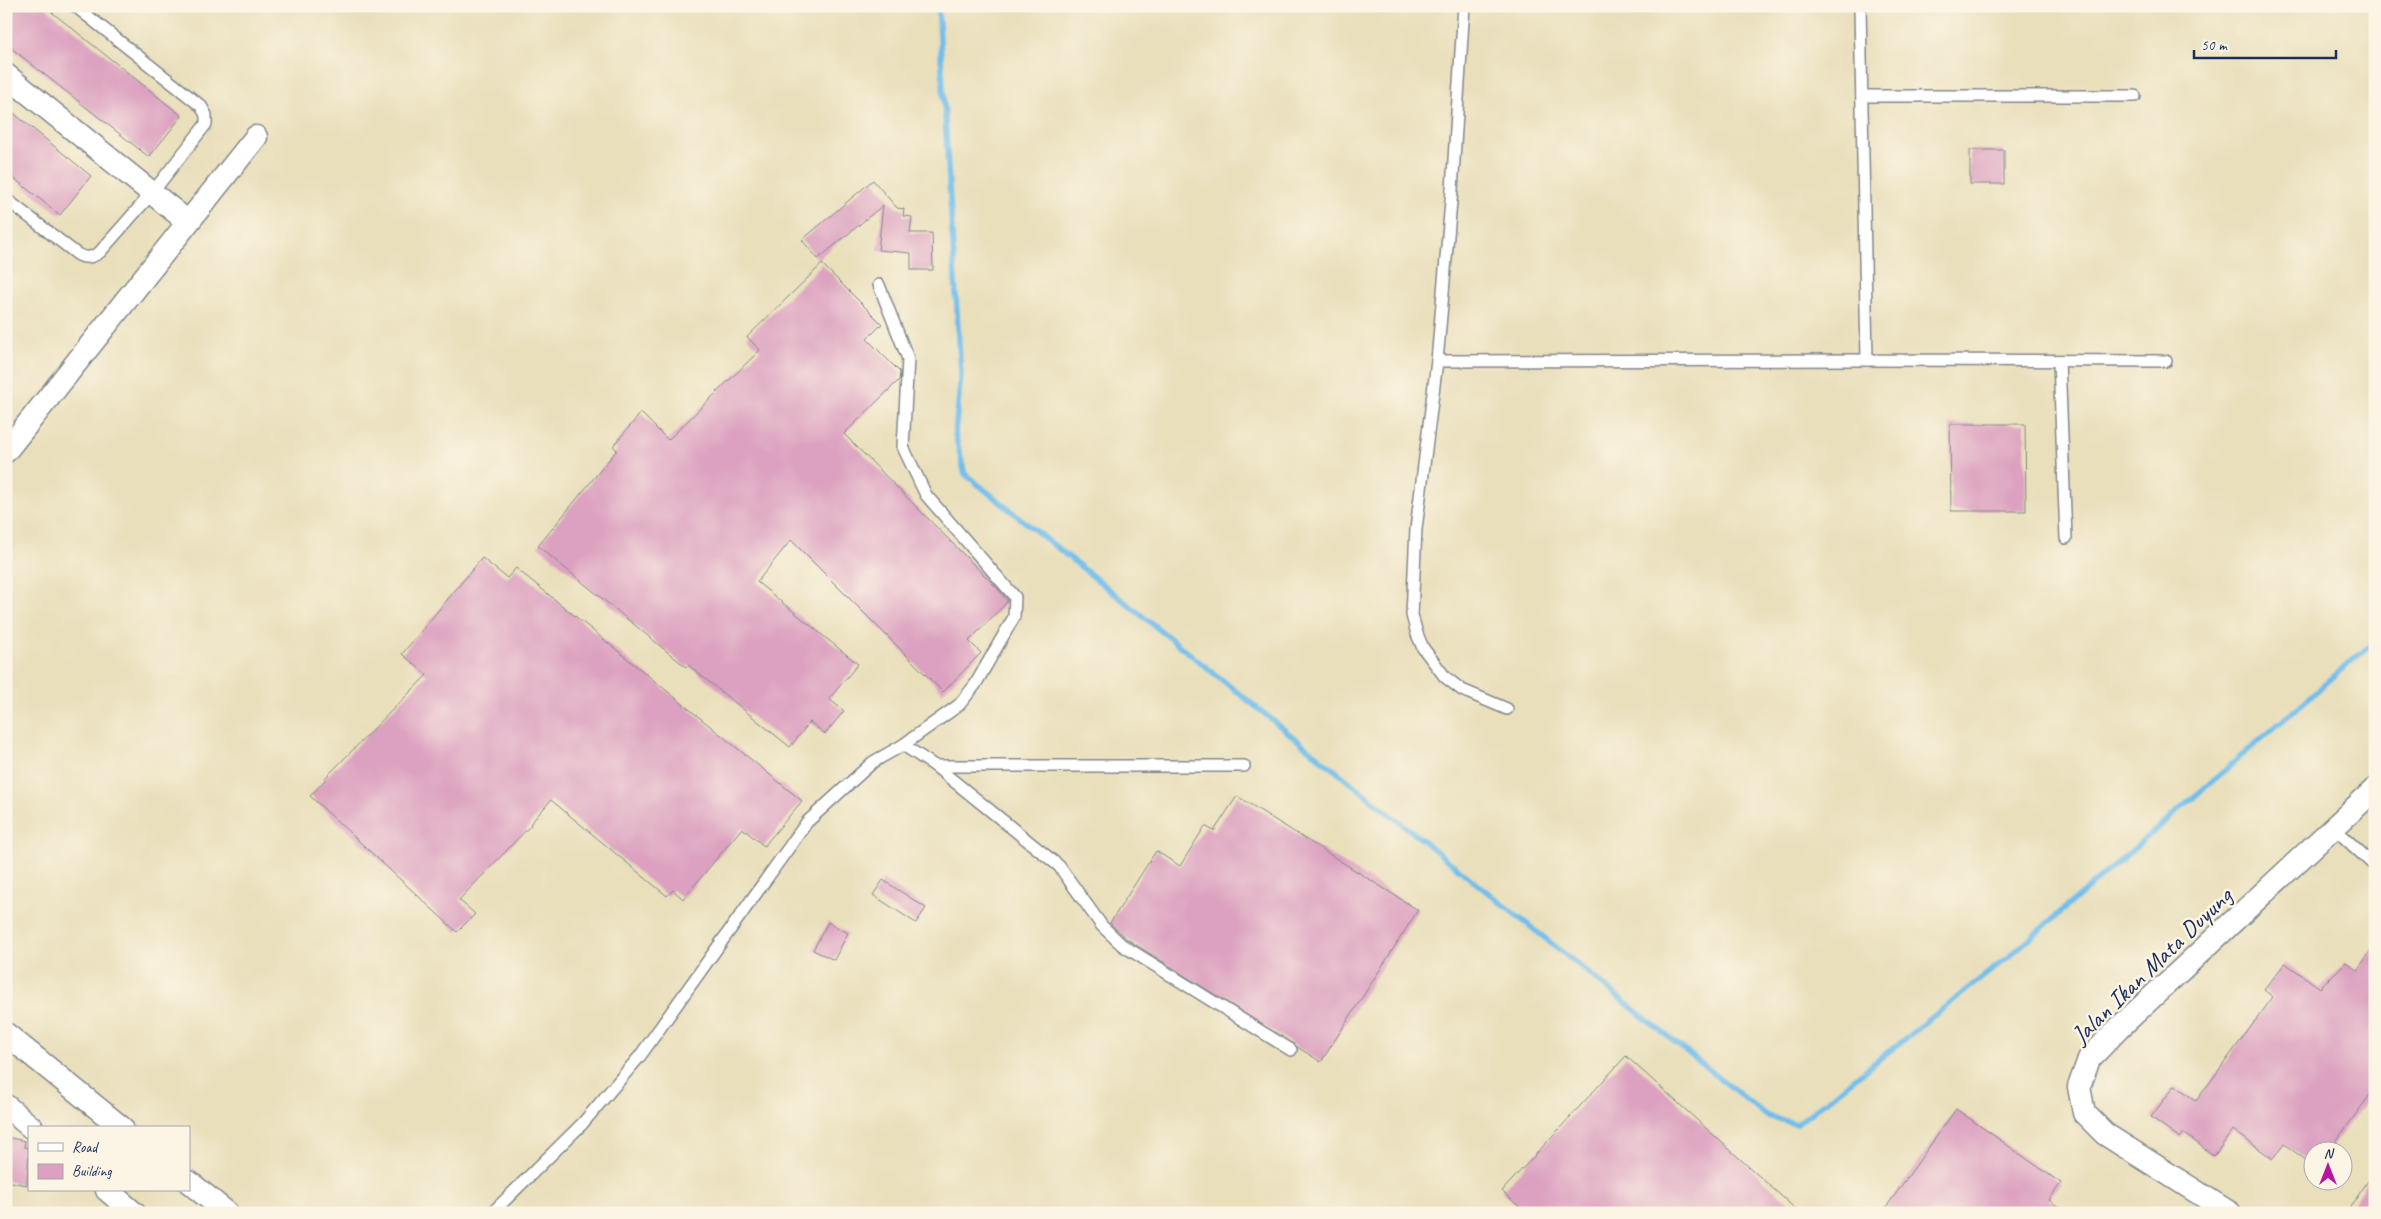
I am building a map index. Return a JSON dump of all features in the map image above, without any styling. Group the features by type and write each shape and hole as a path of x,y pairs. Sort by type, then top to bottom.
{"street":[{"path":"6,75 188,222"},
{"path":"6,451 256,137"},
{"name":"Jalan Ikan Mata Duyung","path":"2230,1213 2105,1134 2084,1113 2079,1087 2089,1059 2375,790"},
{"path":"6,1034 120,1126"},
{"path":"6,1106 30,1126"},
{"path":"190,1183 227,1213"},
{"path":"109,1192 134,1213"}],"lane":[{"path":"6,199 77,254 87,257 100,252 152,192 204,127 206,114 201,106 75,6"},
{"path":"1464,6 1451,200 1437,360 1416,530 1412,615 1416,634 1445,677 1462,690 1507,709"},
{"path":"1860,6 1867,360"},
{"path":"1862,96 2135,96"},
{"path":"492,1213 582,1124 640,1056 807,822 873,762 904,745 959,705 975,685 1014,617 1015,597 926,495 903,447 908,359 879,285"},
{"path":"1437,360 2166,360"},
{"path":"2059,360 2066,538"},
{"path":"904,745 935,766 1059,866 1102,926 1122,945 1291,1050"},
{"path":"935,766 1244,766"},
{"path":"2334,828 2375,866"}],"building":[{"path":"6,6 44,6 182,116 149,157 6,44"},
{"path":"6,107 91,176 60,215 6,172"},
{"path":"1970,150 2004,150 2004,184 1970,184"},
{"path":"873,180 897,208 904,209 903,216 912,217 910,233 932,233 933,270 911,270 911,253 878,250 883,205 818,259 802,240"},
{"path":"822,264 882,324 867,339 900,372 899,380 844,434 997,588 1007,602 969,641 981,653 943,692 791,540 757,582 858,664 829,699 844,711 825,734 810,722 790,747 688,665 686,667 538,546 617,450 613,446 641,413 668,440 760,350 747,337"},
{"path":"1950,424 2025,424 2026,511 1951,511"},
{"path":"482,558 507,578 516,568 802,801 764,846 742,828 683,899 673,890 667,896 551,800 531,825 459,900 475,914 457,932 310,796 324,779 427,675 402,654"},
{"path":"1237,796 1418,910 1321,1062 1127,939 1110,923 1156,851 1180,866 1205,826 1214,831"},
{"path":"883,880 926,908 916,923 873,895"},
{"path":"828,922 848,933 834,960 813,950"},
{"path":"2375,945 2375,1088 2335,1142 2304,1142 2304,1159 2284,1144 2273,1159 2233,1130 2214,1156 2184,1133 2180,1138 2151,1117 2175,1085 2196,1101 2273,997 2264,990 2285,963 2320,988 2346,962 2357,970"},
{"path":"1626,1056 1800,1213 1526,1213 1502,1191"},
{"path":"1956,1109 2061,1183 2049,1200 2067,1213 1882,1213"},
{"path":"6,1137 25,1141 24,1147 28,1148 27,1185 6,1181"},
{"path":"2375,1171 2375,1213 2346,1213"}],"waterway":[{"path":"938,6 961,375 955,434 965,474 1767,1116 1797,1124 2007,958 2375,641"}]}
